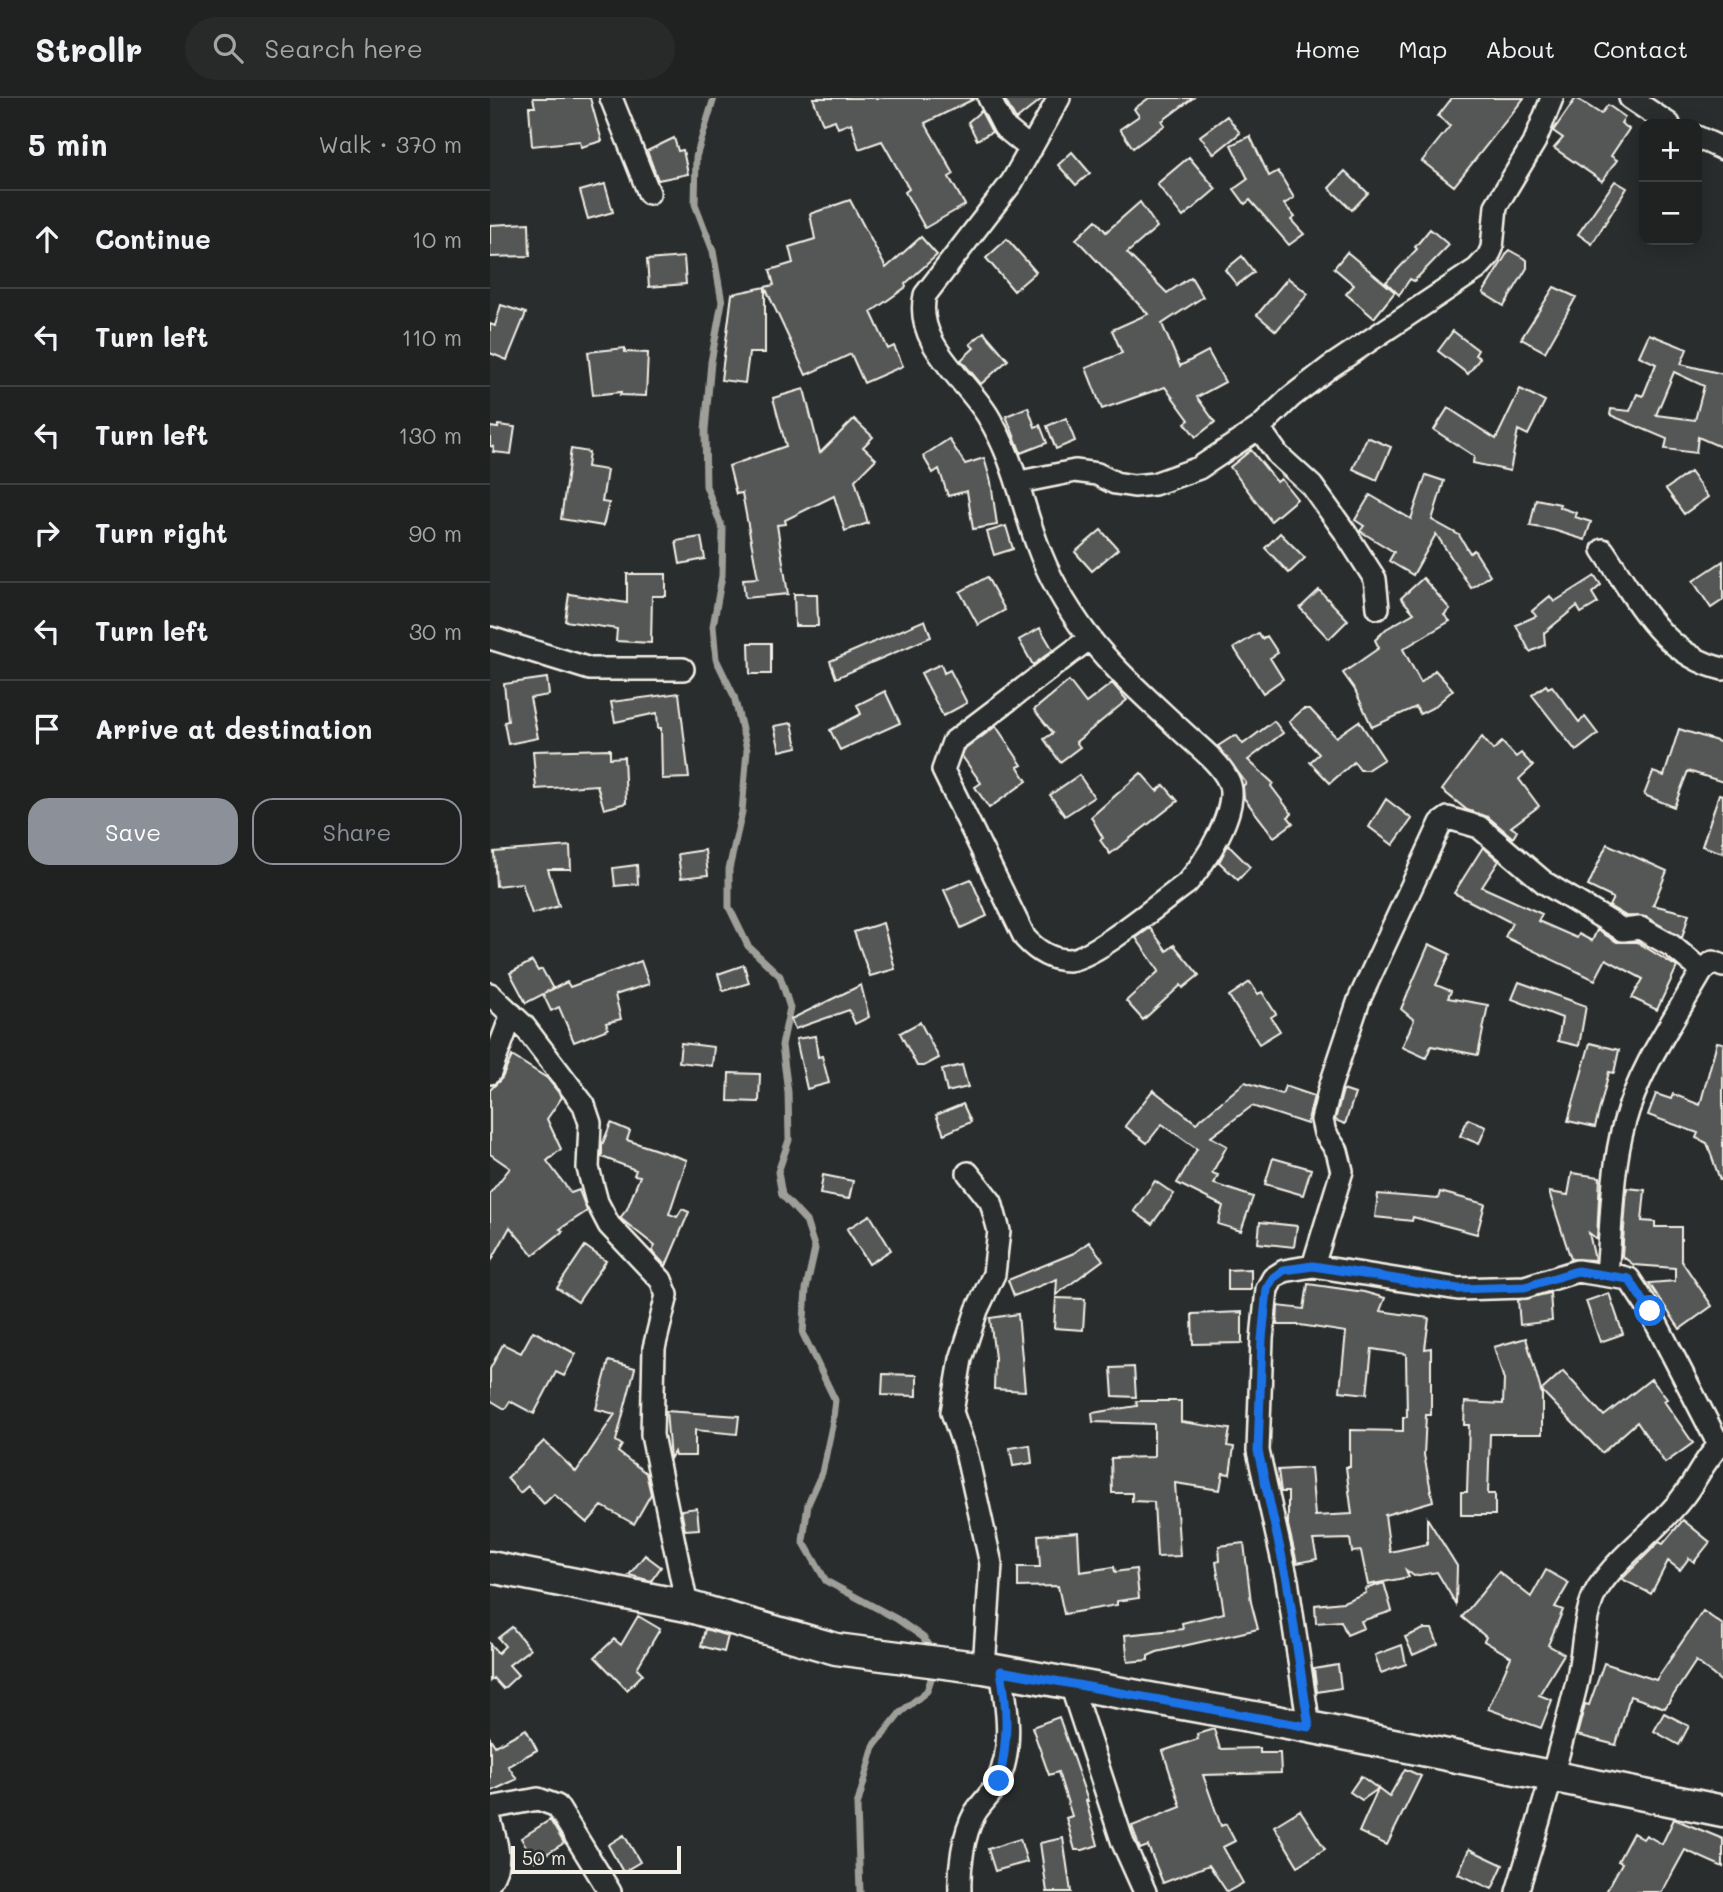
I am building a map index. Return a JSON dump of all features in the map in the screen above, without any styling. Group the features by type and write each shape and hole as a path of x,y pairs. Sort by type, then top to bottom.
{"street":[{"path":"611,98 649,193"},
{"path":"989,98 1004,127 1031,149"},
{"path":"1059,98 1012,182 925,295 922,311 925,327 933,342 987,414 1011,458 1036,543 1051,578 1090,638 1216,765 1228,780 1231,803 1226,820 1186,884 1093,951 1068,960 1036,949 1025,938 943,770 953,742 1090,638"},
{"path":"1020,482 1075,471 1097,474 1115,483 1154,484 1199,468 1259,428 1320,374 1477,269 1488,257 1495,236 1493,222 1496,206 1535,141 1552,98"},
{"path":"1630,98 1662,119"},
{"path":"1702,139 1723,149"},
{"path":"1259,428 1278,455 1312,486 1345,532 1375,579 1378,608"},
{"path":"1603,550 1659,633 1682,653 1723,669"},
{"path":"490,638 590,669 683,669"},
{"path":"1313,1266 1342,1171 1337,1152 1325,1133 1322,1120 1330,1087 1359,1000 1441,823 1448,818 1479,828 1545,883 1623,930 1640,928 1672,946 1717,964 1658,1044 1622,1131 1617,1153 1607,1273 1629,1279 1650,1311 1721,1443 1681,1500 1628,1551 1598,1587 1589,1605 1584,1653 1553,1777 1517,1892"},
{"path":"490,994 512,1014 584,1105 590,1124 588,1168 597,1202 610,1225 661,1280 667,1295 654,1348 652,1435 687,1606"},
{"path":"490,1073 512,1014"},
{"path":"960,1892 968,1829 976,1811 999,1781 1007,1748 1007,1710 992,1669 991,1564 966,1452 952,1412 961,1359 977,1310 994,1275 999,1231 991,1202 968,1173"},
{"path":"1309,1727 1284,1568 1258,1451 1267,1289 1273,1278 1284,1270 1313,1266 1458,1289 1525,1287 1577,1271 1629,1279"},
{"path":"490,1567 687,1606 836,1649 992,1669 1309,1727 1723,1811"},
{"path":"1071,1685 1124,1843 1145,1892"},
{"path":"490,1808 538,1799 557,1806 610,1892"},
{"path":"490,1820 500,1856 498,1869 490,1881"}],"building":[{"path":"533,98 590,98 602,141 581,147 580,141 532,146 529,107 535,107"},
{"path":"813,98 976,98 925,123 954,174 949,177 965,205 925,228 905,192 909,189 882,141 859,149 851,123 838,128 835,120 823,124"},
{"path":"1004,98 1043,98 1016,120"},
{"path":"1149,98 1193,98 1162,121 1165,125 1133,148 1120,129 1139,116 1134,109"},
{"path":"1452,98 1524,98 1454,186 1422,161 1450,126 1438,116"},
{"path":"1576,98 1601,114 1608,105 1625,117 1621,123 1629,129 1611,156 1617,160 1602,181 1554,148 1563,138 1553,131"},
{"path":"981,111 992,132 977,140 968,122"},
{"path":"1227,116 1240,133 1214,154 1200,136"},
{"path":"1250,136 1269,176 1278,171 1294,198 1284,204 1295,217 1291,220 1304,234 1289,245 1250,200 1245,204 1234,189 1248,179 1231,145"},
{"path":"674,138 678,151 683,150 688,174 658,180 647,151"},
{"path":"1072,152 1090,173 1076,185 1058,165"},
{"path":"1189,157 1216,189 1183,217 1157,184"},
{"path":"1345,171 1368,193 1352,210 1329,188"},
{"path":"1615,181 1627,188 1592,244 1578,234"},
{"path":"605,184 613,212 588,219 580,191"},
{"path":"850,200 886,268 921,237 937,255 905,284 906,287 871,312 888,349 894,346 903,366 864,383 851,354 806,375 765,287 774,285 770,270 793,263 789,247 815,239 810,214"},
{"path":"1140,202 1157,227 1127,253 1167,293 1191,277 1203,297 1162,324 1180,366 1208,351 1225,382 1197,397 1215,422 1196,437 1185,423 1189,420 1165,387 1102,409 1086,368 1122,353 1112,330 1148,314 1076,239 1096,220 1106,232"},
{"path":"529,223 530,256 490,257 490,225"},
{"path":"1430,229 1449,245 1414,281 1410,279 1399,295 1386,282 1417,249 1415,247"},
{"path":"1007,239 1036,272 1014,291 986,258"},
{"path":"1509,250 1527,260 1527,268 1504,306 1483,293"},
{"path":"1347,252 1395,292 1374,318 1346,294 1354,285 1334,268"},
{"path":"1242,256 1254,272 1237,285 1225,270"},
{"path":"684,257 686,284 649,287 647,260"},
{"path":"1288,278 1308,294 1276,331 1257,315"},
{"path":"765,287 765,353 749,353 745,383 721,380 732,294"},
{"path":"1554,287 1576,297 1545,352 1521,339"},
{"path":"501,305 526,313 507,360 490,353 490,324 495,326"},
{"path":"1453,331 1478,350 1475,355 1480,358 1468,374 1438,351"},
{"path":"984,332 1008,360 981,384 961,360 974,348 970,344"},
{"path":"1649,334 1687,349 1681,364 1723,374 1723,448 1698,437 1696,453 1665,449 1667,439 1610,415 1611,409 1630,411 1637,394 1643,396 1656,364 1639,356","holes":["1674,372 1704,386 1695,420 1656,415"]},
{"path":"625,348 625,352 648,353 646,396 620,395 621,392 593,395 588,352"},
{"path":"804,389 820,453 854,419 873,437 863,447 876,459 855,480 868,523 845,531 834,496 785,520 786,524 777,525 788,594 745,598 743,579 758,578 742,493 736,494 729,466 786,446 773,398"},
{"path":"1520,389 1545,401 1528,435 1518,430 1510,471 1473,463 1474,456 1434,430 1448,408 1496,439"},
{"path":"1028,407 1035,427 1040,425 1047,443 1021,453 1006,416"},
{"path":"1066,418 1075,441 1056,449 1047,426"},
{"path":"498,425 515,427 511,454 493,452 494,447 490,446 490,427 498,428"},
{"path":"1367,437 1391,447 1377,480 1353,469"},
{"path":"949,439 965,464 984,458 991,482 997,525 973,529 967,491 948,496 939,469 933,473 923,456"},
{"path":"571,449 589,452 587,467 607,470 602,502 609,503 603,526 561,519"},
{"path":"1251,450 1277,482 1281,479 1297,499 1271,521 1230,467"},
{"path":"1690,472 1708,497 1684,514 1666,489"},
{"path":"1426,475 1444,481 1432,520 1459,535 1470,553 1474,550 1490,575 1471,588 1436,534 1413,575 1389,561 1394,552 1360,531 1364,526 1355,520 1370,495 1411,519"},
{"path":"1536,499 1560,504 1559,507 1577,513 1575,517 1591,522 1585,540 1530,526"},
{"path":"1006,526 1013,549 994,555 987,532"},
{"path":"1101,530 1118,549 1092,571 1075,552"},
{"path":"1280,533 1305,558 1289,573 1265,548"},
{"path":"701,537 705,559 680,564 676,541"},
{"path":"1723,561 1723,600 1711,608 1693,581"},
{"path":"627,574 666,574 666,596 652,596 651,643 616,641 617,629 565,621 569,594 627,603"},
{"path":"1595,576 1601,585 1592,593 1598,603 1581,613 1577,606 1544,633 1545,645 1530,652 1516,625 1536,616 1532,611 1550,596 1554,602"},
{"path":"987,577 1005,610 978,625 960,592"},
{"path":"1423,578 1450,609 1444,615 1450,621 1403,649 1421,683 1435,670 1453,690 1434,707 1420,714 1416,707 1372,727 1355,690 1343,673 1379,648 1375,640 1386,629 1414,613 1401,598"},
{"path":"1319,590 1348,620 1329,639 1300,608"},
{"path":"794,594 817,594 818,626 795,626"},
{"path":"925,620 931,637 836,678 830,661"},
{"path":"1040,628 1053,650 1033,665 1019,640"},
{"path":"1258,633 1262,639 1267,636 1278,653 1270,658 1283,679 1263,693 1234,648"},
{"path":"749,643 771,643 771,674 750,674"},
{"path":"941,664 944,673 950,670 967,703 943,716 921,673"},
{"path":"547,678 549,695 530,698 538,738 508,744 504,722 508,721 504,684"},
{"path":"1069,681 1086,703 1112,683 1127,700 1076,742 1080,747 1060,762 1044,739 1053,733 1034,710"},
{"path":"1546,685 1548,688 1552,686 1579,722 1585,717 1598,734 1576,751 1532,695"},
{"path":"885,691 900,723 840,750 830,730 861,714 857,705"},
{"path":"679,693 689,778 662,779 661,728 658,728 657,713 615,722 611,702"},
{"path":"1303,709 1310,709 1336,737 1359,721 1384,759 1367,770 1360,770 1354,762 1330,783 1310,762 1319,754 1289,722"},
{"path":"1274,721 1283,733 1248,760 1273,783 1271,786 1292,814 1288,817 1293,823 1274,837 1244,798 1243,786 1246,783 1218,746 1237,736 1243,744"},
{"path":"792,723 797,747 780,751 774,726"},
{"path":"996,726 1022,765 1018,767 1027,781 989,808 975,787 981,783 962,756 964,750"},
{"path":"1679,729 1723,743 1723,782 1688,771 1674,807 1644,795 1653,772 1664,776"},
{"path":"1482,737 1493,750 1502,742 1516,757 1521,753 1533,766 1519,779 1539,806 1511,827 1517,831 1513,838 1488,817 1467,810 1442,790"},
{"path":"610,749 610,758 624,757 626,803 604,809 597,785 536,789 533,751"},
{"path":"1141,773 1157,791 1164,785 1178,801 1110,854 1100,840 1103,838 1091,817"},
{"path":"1079,775 1094,797 1065,816 1050,795"},
{"path":"1719,794 1723,795 1723,853 1702,846"},
{"path":"1386,799 1412,819 1393,845 1369,827"},
{"path":"1607,844 1667,871 1653,905 1689,914 1682,938 1646,917 1626,916 1609,906 1613,898 1588,886"},
{"path":"1228,845 1250,867 1238,880 1219,862"},
{"path":"570,846 571,869 548,869 559,906 532,914 522,883 496,886 494,852"},
{"path":"1483,847 1499,861 1482,887 1542,914 1538,921 1577,938 1579,934 1592,941 1597,930 1617,942 1637,942 1677,967 1657,1010 1632,998 1643,979 1606,959 1595,980 1505,937 1512,923 1454,893"},
{"path":"705,850 708,875 681,878 678,854"},
{"path":"637,865 638,884 615,886 613,868"},
{"path":"971,879 987,916 961,928 944,890"},
{"path":"883,923 895,969 870,976 854,932"},
{"path":"1150,928 1167,951 1174,945 1199,975 1183,988 1181,985 1143,1020 1126,1001 1159,971 1136,938"},
{"path":"1429,944 1450,954 1436,985 1451,991 1448,998 1488,1005 1478,1055 1431,1046 1426,1058 1402,1047 1414,1020 1401,1009"},
{"path":"532,961 538,971 542,969 553,989 567,982 570,987 641,961 649,984 615,995 621,1019 606,1023 608,1029 574,1042 559,1007 551,1011 543,994 526,1003 510,973"},
{"path":"744,965 749,983 723,991 718,974"},
{"path":"1250,982 1258,994 1262,992 1276,1014 1271,1017 1280,1031 1259,1044 1229,996"},
{"path":"1519,982 1586,1006 1579,1046 1558,1041 1562,1018 1512,999"},
{"path":"861,985 869,1017 855,1024 849,1010 795,1029 791,1019"},
{"path":"920,1022 939,1058 924,1066 917,1066 900,1033"},
{"path":"815,1036 818,1057 822,1056 829,1083 807,1089 796,1039"},
{"path":"1717,1042 1723,1043 1723,1179 1720,1180 1707,1143 1696,1138 1698,1133 1648,1115 1656,1094 1671,1099 1673,1094 1700,1105"},
{"path":"681,1043 714,1047 712,1066 679,1062"},
{"path":"1590,1043 1619,1050 1614,1073 1609,1072 1595,1127 1568,1121"},
{"path":"512,1056 547,1078 562,1097 547,1119 561,1149 547,1161 571,1193 579,1190 587,1211 560,1229 563,1231 533,1255 510,1227 490,1263 490,1193 510,1168 490,1154 490,1090 502,1078"},
{"path":"962,1065 968,1087 947,1092 942,1070"},
{"path":"729,1073 760,1074 759,1102 728,1101"},
{"path":"1245,1082 1282,1094 1285,1086 1314,1096 1307,1124 1252,1106 1211,1137 1227,1146 1212,1173 1218,1175 1214,1184 1253,1197 1241,1231 1218,1224 1223,1206 1177,1183 1197,1149 1162,1124 1147,1143 1125,1126 1153,1090 1196,1123"},
{"path":"1343,1090 1355,1094 1345,1124 1335,1120"},
{"path":"963,1104 971,1122 944,1134 936,1115"},
{"path":"1468,1119 1486,1127 1479,1144 1460,1136"},
{"path":"611,1123 630,1131 627,1140 687,1160 669,1214 677,1217 682,1209 689,1212 666,1266 652,1251 655,1246 620,1218 627,1209 640,1176 634,1175 636,1170 602,1157 602,1145"},
{"path":"1273,1158 1311,1169 1303,1195 1265,1184"},
{"path":"1572,1173 1600,1177 1597,1239 1589,1233 1595,1260 1571,1259 1549,1192 1568,1195"},
{"path":"823,1175 853,1181 849,1199 820,1194"},
{"path":"1155,1181 1174,1194 1152,1224 1134,1211"},
{"path":"1627,1188 1645,1190 1642,1221 1655,1222 1655,1227 1681,1227 1681,1260 1712,1306 1680,1329 1649,1283 1675,1281 1675,1268 1634,1265 1622,1256"},
{"path":"1440,1192 1485,1204 1477,1234 1413,1217 1412,1221 1375,1217 1378,1194 1438,1199"},
{"path":"870,1215 891,1250 869,1264 847,1229"},
{"path":"1260,1222 1297,1226 1294,1247 1258,1243"},
{"path":"1089,1242 1103,1260 1056,1295 1057,1279 1014,1296 1008,1280 1074,1253"},
{"path":"585,1246 606,1261 578,1302 557,1288"},
{"path":"1251,1269 1251,1290 1228,1290 1228,1270"},
{"path":"1308,1284 1364,1292 1385,1298 1380,1311 1429,1318 1425,1349 1431,1348 1431,1415 1426,1415 1424,1455 1433,1501 1385,1515 1390,1552 1427,1544 1427,1518 1457,1566 1456,1604 1437,1572 1414,1576 1406,1570 1409,1577 1368,1585 1361,1551 1352,1552 1350,1539 1313,1540 1317,1559 1297,1563 1288,1525 1288,1492 1281,1492 1278,1470 1311,1468 1315,1516 1352,1514 1346,1467 1350,1467 1350,1430 1403,1431 1403,1417 1407,1417 1406,1354 1372,1349 1367,1394 1340,1391 1346,1332 1300,1325 1277,1325 1278,1306 1304,1309"},
{"path":"1550,1293 1552,1321 1520,1325 1518,1300"},
{"path":"1609,1293 1623,1334 1600,1342 1586,1301"},
{"path":"1056,1298 1085,1299 1083,1330 1054,1328"},
{"path":"1242,1312 1242,1343 1193,1344 1192,1314"},
{"path":"1018,1314 1025,1391 994,1389 995,1358 990,1318"},
{"path":"533,1331 576,1354 564,1376 556,1372 534,1414 510,1401 505,1409 490,1400 490,1369 503,1344 521,1353"},
{"path":"1526,1338 1541,1391 1563,1371 1604,1416 1651,1379 1667,1399 1664,1401 1693,1443 1665,1463 1637,1422 1602,1453 1542,1391 1542,1434 1490,1434 1488,1494 1495,1494 1495,1515 1461,1515 1461,1492 1467,1492 1469,1425 1464,1425 1465,1402 1503,1404 1504,1380 1494,1347"},
{"path":"609,1361 635,1368 616,1441 622,1445 618,1452 646,1473 651,1494 634,1524 602,1506 587,1523 554,1494 544,1504 528,1486 520,1493 507,1478 544,1441 576,1472 615,1414 596,1409"},
{"path":"1134,1367 1136,1397 1113,1396 1111,1368"},
{"path":"883,1374 917,1375 917,1396 882,1395"},
{"path":"1136,1401 1181,1401 1181,1422 1230,1429 1227,1446 1234,1447 1230,1474 1223,1473 1220,1490 1175,1483 1180,1556 1157,1557 1154,1502 1132,1501 1132,1493 1112,1493 1111,1458 1154,1457 1154,1424 1093,1422 1092,1413 1137,1406"},
{"path":"666,1411 739,1416 737,1434 695,1430 695,1456 675,1456 674,1452 670,1459"},
{"path":"1030,1445 1032,1463 1013,1466 1010,1448"},
{"path":"697,1508 699,1529 685,1530 681,1510"},
{"path":"1683,1520 1710,1542 1694,1562 1689,1558 1680,1570 1668,1561 1651,1594 1622,1579 1659,1542 1663,1544"},
{"path":"1078,1532 1080,1572 1114,1567 1115,1572 1136,1569 1139,1598 1117,1601 1117,1605 1064,1614 1058,1586 1018,1587 1018,1567 1040,1567 1038,1535"},
{"path":"1244,1543 1251,1602 1258,1629 1157,1652 1148,1656 1148,1660 1128,1662 1125,1635 1183,1629 1182,1623 1224,1613 1216,1562 1220,1561 1219,1546"},
{"path":"645,1555 661,1567 651,1581 629,1575"},
{"path":"1546,1570 1569,1583 1555,1607 1563,1610 1548,1645 1564,1654 1539,1695 1552,1700 1541,1728 1488,1709 1511,1657 1484,1641 1486,1637 1462,1617 1499,1572 1531,1597"},
{"path":"1384,1583 1392,1611 1361,1621 1364,1628 1347,1635 1341,1621 1316,1623 1315,1605 1343,1602 1366,1593 1365,1589"},
{"path":"1703,1611 1723,1625 1723,1683 1696,1661 1665,1708 1630,1696 1616,1745 1577,1735 1585,1704 1589,1705 1604,1663 1656,1680"},
{"path":"638,1616 660,1629 637,1668 643,1674 627,1690 595,1657 614,1639 621,1645"},
{"path":"512,1627 530,1649 509,1665 518,1675 503,1689 493,1678 490,1681 490,1644 498,1653 505,1646 498,1638"},
{"path":"705,1629 728,1636 724,1652 701,1646"},
{"path":"1424,1629 1432,1629 1438,1644 1413,1655 1405,1637"},
{"path":"1402,1645 1406,1664 1381,1673 1375,1655"},
{"path":"1338,1665 1341,1688 1317,1692 1314,1669"},
{"path":"1664,1713 1689,1726 1679,1745 1654,1731"},
{"path":"1059,1717 1088,1801 1098,1845 1083,1850 1075,1850 1066,1818 1072,1816 1058,1772 1049,1775 1032,1727"},
{"path":"526,1729 537,1750 508,1766 517,1779 490,1792 490,1738 495,1746"},
{"path":"1214,1729 1220,1749 1260,1748 1260,1753 1280,1753 1281,1773 1203,1775 1221,1826 1226,1824 1235,1841 1223,1847 1243,1883 1227,1892 1209,1865 1163,1883 1148,1846 1140,1849 1132,1826 1181,1807 1163,1751 1198,1739 1197,1734"},
{"path":"1405,1769 1421,1776 1387,1845 1359,1832 1378,1789 1362,1800 1350,1792 1361,1776 1389,1797"},
{"path":"1300,1810 1325,1849 1298,1866 1274,1826"},
{"path":"1674,1819 1723,1839 1723,1867 1685,1850 1662,1892 1606,1892 1622,1863 1618,1861 1633,1833 1643,1839 1646,1835 1662,1844"},
{"path":"550,1820 564,1843 535,1861 521,1838"},
{"path":"624,1835 640,1862 623,1872 608,1845"},
{"path":"1063,1838 1071,1892 1047,1892 1040,1843"},
{"path":"1020,1839 1027,1862 995,1871 988,1849"},
{"path":"1469,1849 1503,1865 1492,1889 1458,1874"}],"waterway":[{"path":"714,98 696,157 695,204 713,251 722,302 711,362 705,430 706,486 723,530 722,576 713,626 716,659 734,696 747,750 742,812 729,869 729,907 748,946 780,976 790,1008 782,1045 788,1092 789,1140 778,1172 782,1195 806,1221 815,1249 806,1289 803,1334 835,1400 822,1473 808,1504 803,1541 826,1581 897,1619 924,1638 932,1653"},
{"path":"860,1892 857,1806 874,1746 901,1712 927,1691 934,1670"}],"route":[{"path":"999,1781 1007,1748 1007,1710 1001,1671 1309,1727 1302,1695 1287,1580 1272,1502 1258,1451 1262,1339 1267,1289 1273,1278 1284,1270 1313,1266 1458,1289 1525,1287 1577,1271 1629,1279 1650,1311"}]}
